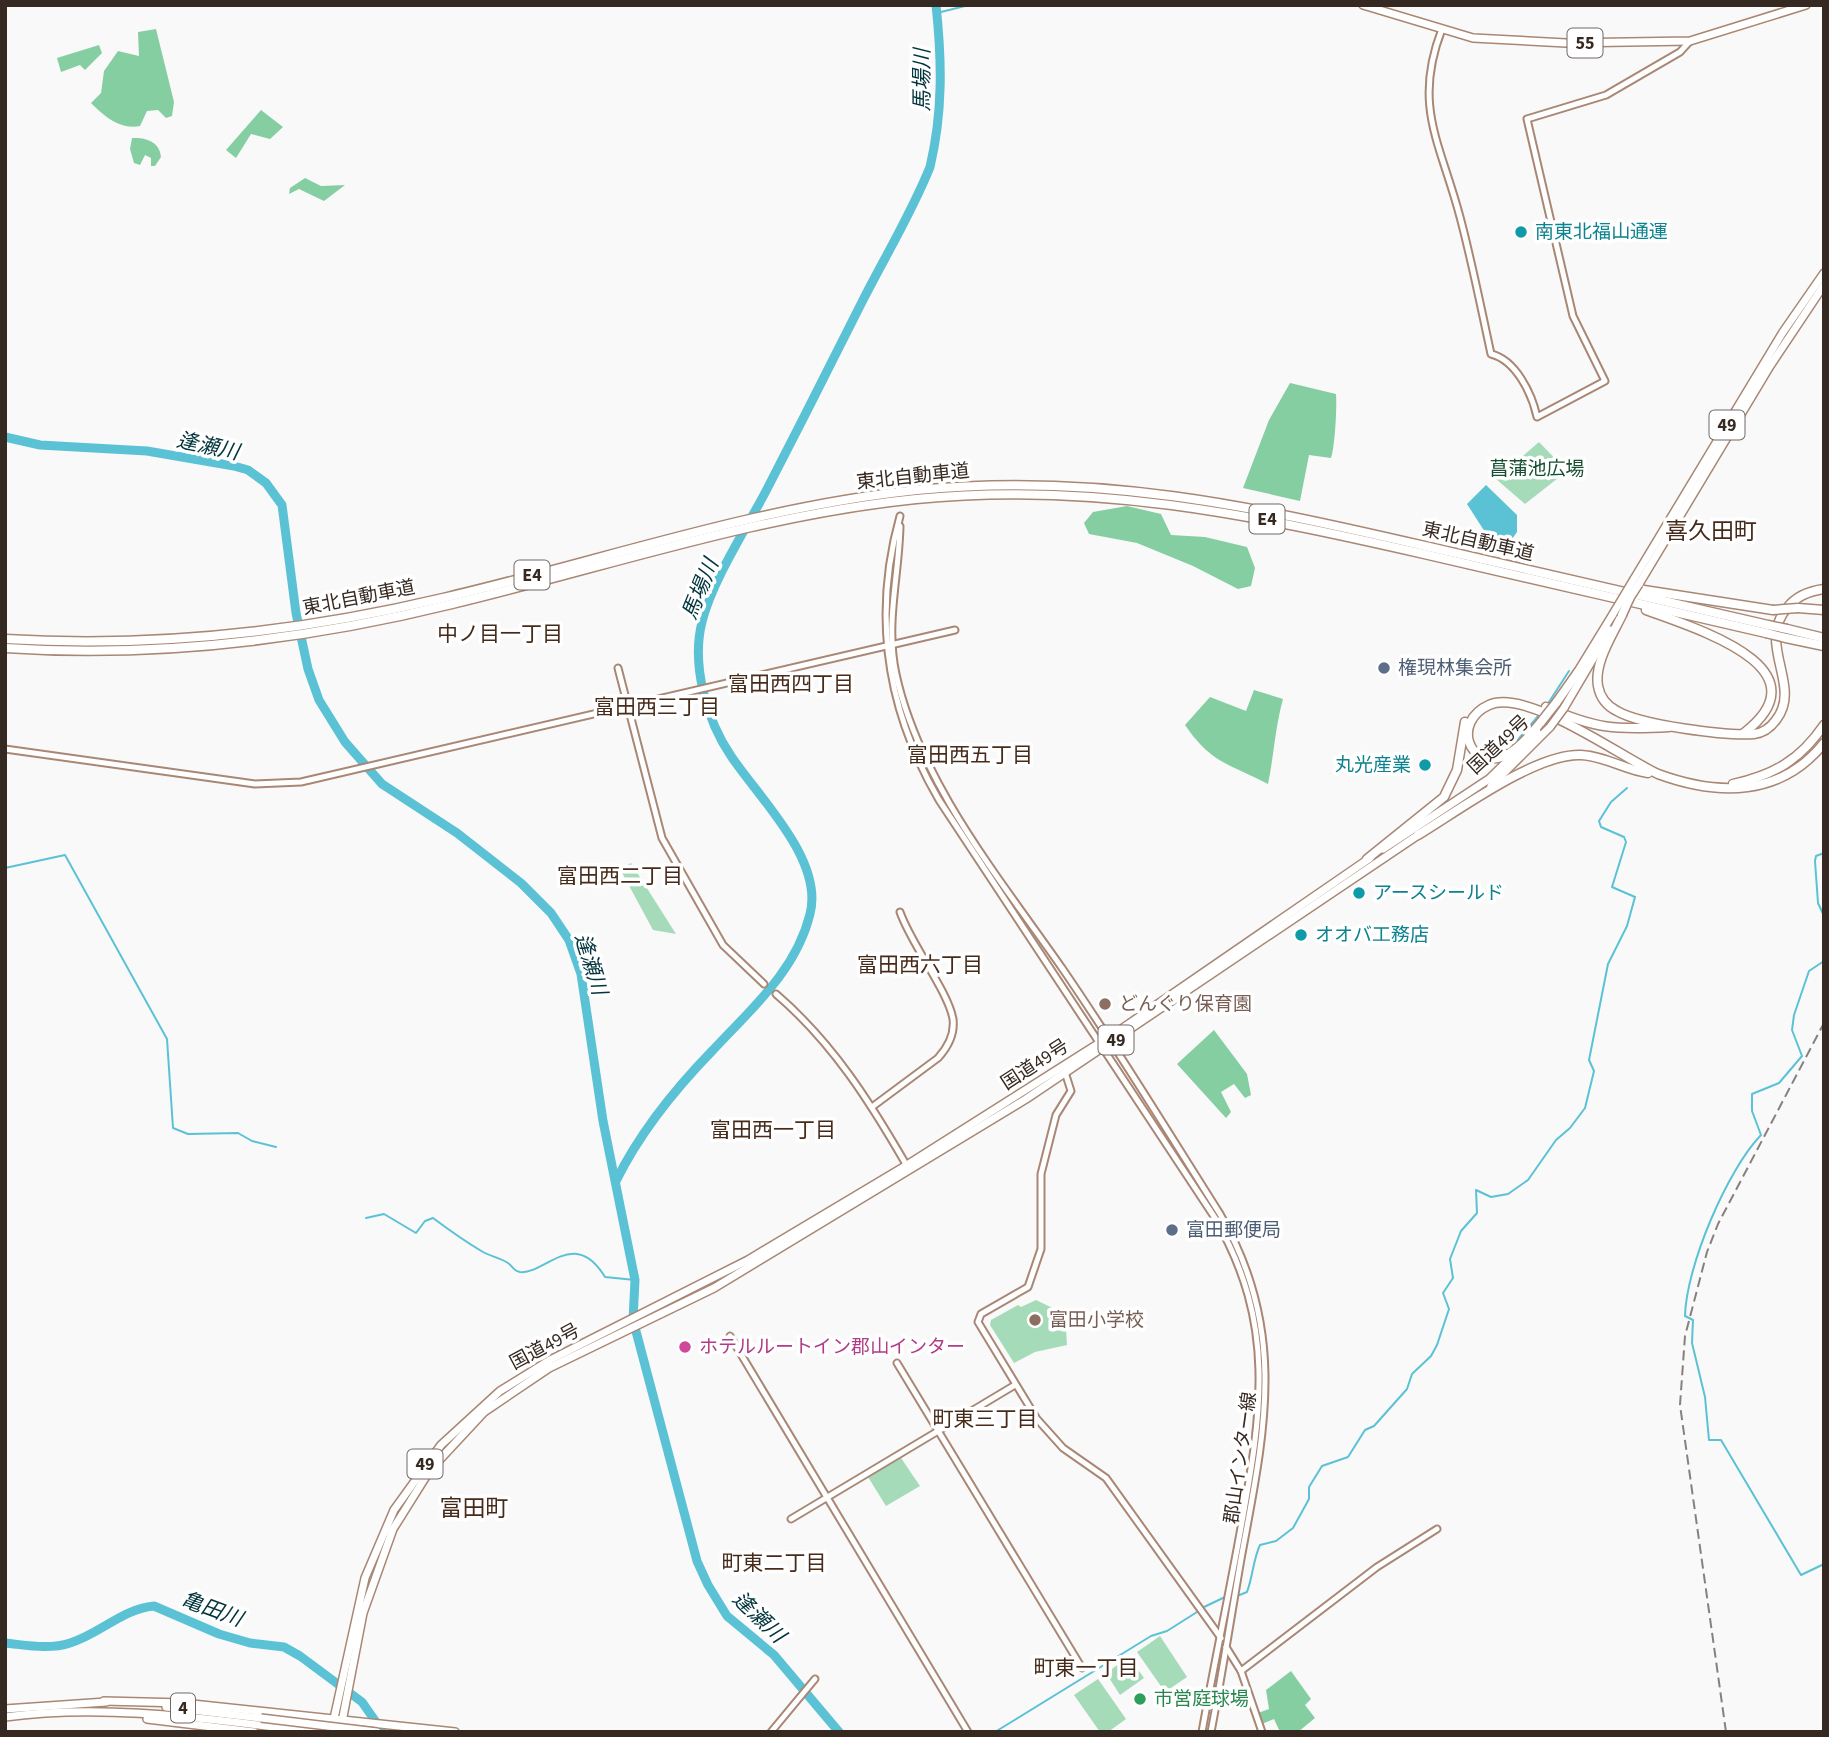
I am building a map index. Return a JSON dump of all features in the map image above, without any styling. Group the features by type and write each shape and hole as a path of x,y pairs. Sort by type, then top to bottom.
{"highway":[{"name":"東北自動車道","path":"325,627 764,516 913,495 1046,485 1163,493 1296,516 1549,574 1767,629"},
{"name":"東北自動車道","path":"913,495 1058,493 1175,503 1262,517 1614,598 1786,633 1824,638"},
{"name":"東北自動車道","path":"5,648 147,649 325,627 459,603 733,531 897,497"},
{"path":"1549,574 1773,610 1824,610"},
{"path":"1367,859 1444,797 1457,770 1465,722 1472,711 1492,698 1523,698 1585,724 1601,727 1679,727 1756,734 1770,727 1783,708 1784,685 1774,641 1783,613 1800,596 1824,589"},
{"path":"1630,597 1618,615 1598,673 1598,684 1604,700 1628,716 1679,727"},
{"path":"1614,598 1707,634 1762,667 1771,681 1772,700 1764,716 1744,733"},
{"name":"東北自動車道","path":"5,639 145,640 284,632"},
{"name":"東北自動車道","path":"1786,633 1824,646"},
{"path":"1578,672 1560,705 1545,724 1519,746 1503,756 1490,758 1479,755 1468,741 1468,728 1479,711 1501,701 1519,702 1544,711 1658,774 1675,780 1747,789 1778,780 1805,763 1824,743"},
{"path":"1723,787 1779,770 1801,754 1824,725"},
{"path":"1418,835 1524,770 1551,758 1588,756 1637,772 1658,774"}],"main road":[{"name":"55","path":"1363,5 1442,29 1501,42 1690,41 1806,5"},
{"name":"49","path":"1560,705 1618,615 1783,332 1824,273"},
{"name":"49","path":"1630,597 1636,581 1770,366 1824,285"},
{"name":"49","path":"1578,672 1618,615"},
{"name":"国道49号","path":"1108,1041 1367,859 1489,779 1545,724"},
{"name":"国道49号","path":"331,1732 337,1721 365,1578 394,1510 441,1445 500,1391 541,1365 657,1312 908,1168 1064,1070 1501,778 1545,724"},
{"path":"104,1702 183,1703 455,1732"},
{"name":"4","path":"5,1717 35,1709 104,1702 316,1732"},
{"name":"4","path":"5,1709 104,1712 377,1732"},
{"path":"104,1712 254,1732"},
{"name":"国道49号","path":"337,1721 340,1732"}],"street":[{"path":"1442,29 1429,70 1429,105 1435,143 1459,214 1491,354 1515,371 1528,391 1537,417 1605,381 1573,316 1527,119 1606,96 1684,49 1690,41"},
{"path":"889,646 900,516 887,581 889,646 894,694 904,729 926,777 1226,1237 1243,1279 1256,1329 1261,1391 1257,1433 1202,1732"},
{"path":"5,749 255,784 301,782 955,631"},
{"name":"郡山インター線","path":"889,646 908,720 931,772 1210,1198 1232,1234 1250,1278 1262,1328 1267,1391 1262,1443 1211,1732"},
{"path":"618,668 662,838 723,945 764,984"},
{"path":"872,1107 938,1058 946,1049 953,1030 950,1009 900,912"},
{"path":"776,994 828,1044 872,1107 908,1168"},
{"path":"1064,1070 1071,1091 1056,1115 1041,1174 1041,1249 1028,1287 978,1318 980,1327 1037,1419 1063,1448 1106,1478 1221,1638 1241,1671 1262,1732"},
{"path":"730,1336 968,1732"},
{"path":"897,1363 1082,1668"},
{"path":"791,1519 1015,1385"},
{"path":"1241,1671 1377,1567 1437,1528"},
{"path":"771,1732 815,1679"}],"green space":[{"path":"156,29 174,102 172,116 166,118 158,110 147,111 140,126 119,124 91,103 101,93 104,71 118,51 139,56 138,32"},
{"path":"99,45 102,53 85,70 80,65 61,72 57,58"},
{"path":"261,110 283,127 270,139 251,134 236,158 226,150"},
{"path":"132,138 142,138 155,144 161,157 155,166 151,166 151,158 145,155 140,165 134,163 130,149"},
{"path":"305,178 321,186 345,185 324,201 299,189 289,194 290,188"},
{"path":"1290,383 1336,394 1331,458 1309,455 1300,501 1243,488 1269,420"},
{"name":"菖蒲池広場","path":"1539,442 1567,471 1525,504 1496,479"},
{"path":"1127,506 1161,514 1171,535 1205,537 1247,547 1255,568 1251,586 1238,589 1193,566 1137,543 1089,534 1084,523 1093,512"},
{"path":"1254,690 1283,699 1268,784 1213,755 1185,725 1210,697 1246,711"},
{"path":"631,863 676,934 653,930 620,869"},
{"path":"1214,1030 1247,1074 1251,1095 1245,1098 1234,1084 1221,1092 1231,1112 1226,1118 1177,1064"},
{"path":"1036,1300 1065,1314 1067,1345 1035,1352 1014,1363 990,1325 991,1320 1018,1305 1021,1307"},
{"path":"901,1458 920,1486 886,1506 868,1477"},
{"path":"1160,1636 1187,1677 1165,1692 1137,1652"},
{"path":"1129,1657 1144,1678 1120,1695 1106,1673"},
{"path":"1291,1671 1311,1699 1305,1705 1315,1718 1298,1732 1280,1732 1274,1719 1262,1724 1258,1713 1269,1709 1266,1690"},
{"path":"1098,1679 1126,1719 1108,1732 1100,1732 1074,1695"}],"water":[{"path":"1486,485 1517,515 1517,532 1505,549 1483,529 1467,504"}],"waterway":[{"name":"馬場川","path":"616,1181 647,1128 672,1096 771,988 794,953 810,914 812,893 808,872 799,851 731,756 708,710 700,674 699,639 707,606 721,573 766,491 930,167 940,86 936,5"},
{"path":"937,13 969,5"},
{"name":"逢瀬川","path":"5,437 40,445 147,451 234,466 248,470 266,483 282,505 296,613 308,669 319,700 345,742 382,784 457,833 521,883 551,913 569,940 581,974 603,1121 635,1280 633,1320 697,1561 727,1616 774,1655 839,1732"},
{"path":"1547,705 1569,671"},
{"path":"1516,742 1539,715"},
{"path":"1237,1596 1247,1592 1260,1545 1276,1541 1293,1528 1309,1499 1309,1487 1322,1466 1348,1457 1365,1430 1374,1426 1407,1389 1412,1374 1431,1356 1449,1309 1443,1293 1453,1278 1450,1259 1461,1231 1477,1213 1476,1190 1491,1197 1508,1194 1528,1180 1556,1140 1570,1128 1585,1108 1594,1071 1589,1060 1608,964 1627,926 1635,897 1612,887 1626,842 1624,837 1601,827 1599,821 1611,802 1627,788"},
{"path":"1824,853 1816,856 1815,861 1818,903 1824,916"},
{"path":"5,868 65,855 167,1039 173,1128 188,1134 238,1133 252,1141 276,1147"},
{"path":"1824,961 1809,971 1794,1015 1792,1030 1802,1056 1779,1083 1752,1094 1752,1111 1761,1135 1735,1171 1711,1220 1693,1272 1685,1316 1693,1320 1692,1343 1705,1397 1709,1440 1721,1440 1801,1575 1824,1564"},
{"path":"366,1218 384,1214 416,1233 425,1221 433,1218 477,1248 505,1261 520,1272 530,1271 560,1256 571,1254 582,1255 593,1262 605,1277 635,1280"},
{"path":"1202,1608 1225,1597"},
{"name":"亀田川","path":"5,1643 62,1645 81,1639 132,1612 154,1606 219,1634 250,1643 284,1647 362,1702 383,1732"},
{"path":"995,1732 1151,1636 1167,1631 1197,1612"}],"railway":[{"path":"1726,1732 1680,1405 1685,1336 1707,1252 1718,1224 1824,1023"}],"place":[{"name":"南東北福山通運","path":"1521,232"},
{"name":"権現林集会所","path":"1384,668"},
{"name":"丸光産業","path":"1425,765"},
{"name":"アースシールド","path":"1359,893"},
{"name":"オオバ工務店","path":"1301,935"},
{"name":"どんぐり保育園","path":"1105,1004"},
{"name":"富田郵便局","path":"1172,1230"},
{"name":"富田小学校","path":"1035,1320"},
{"name":"ホテルルートイン郡山インター","path":"685,1347"},
{"name":"市営庭球場","path":"1140,1699"}],"district":[{"name":"喜久田町","path":"1711,531"},
{"name":"中ノ目一丁目","path":"500,634"},
{"name":"富田西四丁目","path":"791,684"},
{"name":"富田西三丁目","path":"657,707"},
{"name":"富田西五丁目","path":"970,755"},
{"name":"富田西二丁目","path":"620,876"},
{"name":"富田西六丁目","path":"920,965"},
{"name":"富田西一丁目","path":"773,1130"},
{"name":"町東三丁目","path":"985,1419"},
{"name":"富田町","path":"474,1508"},
{"name":"町東二丁目","path":"774,1563"},
{"name":"町東一丁目","path":"1086,1668"}]}
